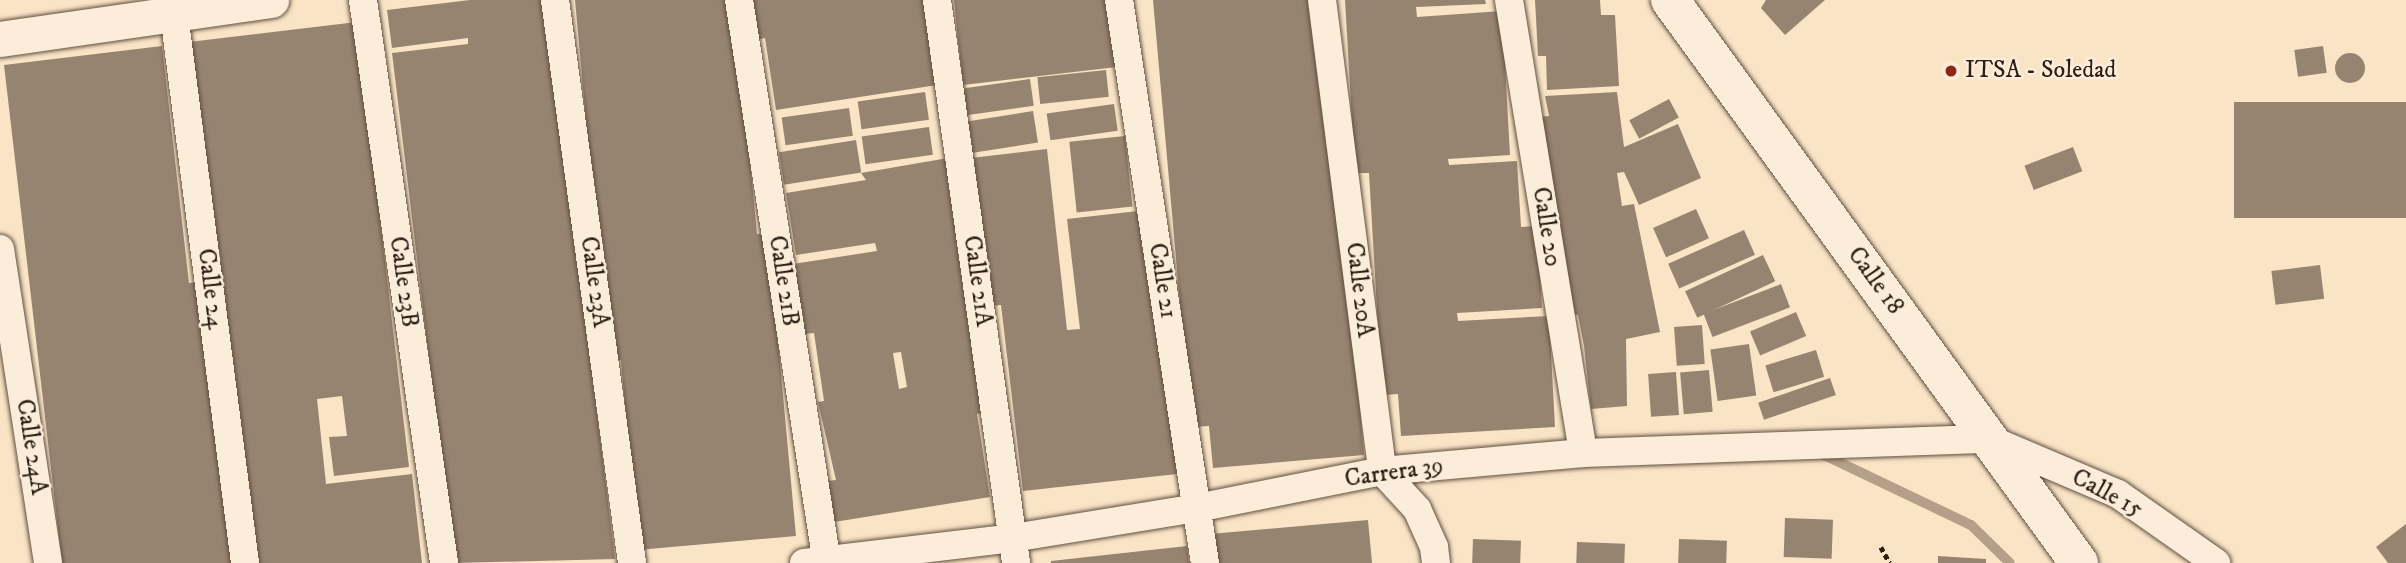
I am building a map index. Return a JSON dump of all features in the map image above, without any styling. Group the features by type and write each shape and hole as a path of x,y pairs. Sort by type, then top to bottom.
{"main road":[{"name":"Calle 18","path":"1670,0 2079,563"}],"street":[{"path":"0,39 271,0"},
{"name":"Calle 23B","path":"363,0 444,563"},
{"name":"Calle 23A","path":"555,0 632,563"},
{"name":"Calle 21B","path":"739,0 820,562"},
{"name":"Calle 21A","path":"937,0 1015,550"},
{"name":"Calle 21","path":"1119,0 1205,563"},
{"name":"Calle 20A","path":"1322,0 1382,471"},
{"name":"Calle 20","path":"1509,0 1583,453"},
{"name":"Calle 24","path":"174,14 245,563"},
{"name":"Calle 24A","path":"0,249 48,563"},
{"name":"Carrera 39","path":"820,562 1015,550 1197,508 1382,471 1583,453 1989,439"},
{"name":"Calle 15","path":"1989,439 2118,494 2216,563"},
{"path":"1382,471 1417,509 1434,547 1436,563"}],"path":[{"path":"1881,547 1890,563"}],"building":[{"path":"470,0 546,0 615,559 454,563 392,53 468,44 468,38 392,48 387,10"},
{"path":"575,0 727,0 735,8 757,234 768,233 796,536 638,550 621,360 608,361"},
{"path":"748,0 923,0 937,85 776,110 765,38 755,40"},
{"path":"954,0 1110,0 1117,67 963,85"},
{"path":"1153,0 1320,0 1333,106 1364,455 1213,468 1209,426 1191,427"},
{"path":"1345,0 1485,0 1486,4 1416,7 1417,17 1502,11 1510,155 1448,159 1449,165 1517,161 1521,227 1537,226 1542,308 1457,313 1458,321 1549,316 1555,427 1401,436 1398,394 1382,395 1369,173 1355,173"},
{"path":"1535,0 1600,0 1601,15 1615,15 1619,86 1547,90 1546,56 1538,56"},
{"path":"1766,0 1825,0 1785,35 1761,8"},
{"path":"357,22 409,467 334,476 329,437 347,436 342,396 317,399 326,484 412,474 422,563 251,563 189,42"},
{"path":"162,46 189,283 202,282 234,563 62,563 4,65"},
{"path":"2323,46 2327,73 2298,77 2294,50"},
{"path":"2350,53 2356,54 2364,62 2364,74 2356,82 2350,83 2344,82 2336,74 2335,68 2336,62 2344,54"},
{"path":"1106,70 1109,97 1040,104 1037,77"},
{"path":"1030,79 1034,106 966,115 963,88"},
{"path":"925,92 929,120 862,129 858,101"},
{"path":"1617,92 1624,147 1678,124 1701,178 1639,205 1624,172 1617,173 1622,206 1634,204 1660,332 1626,339 1627,406 1591,409 1584,346 1578,315 1573,314 1538,117 1549,116 1545,96"},
{"path":"1669,99 1679,118 1639,139 1629,120"},
{"path":"2234,102 2406,102 2406,218 2234,218"},
{"path":"1114,104 1118,131 1050,140 1047,113"},
{"path":"849,108 853,136 786,145 782,117"},
{"path":"1033,111 1038,143 972,153 967,121"},
{"path":"929,127 933,155 866,164 862,136"},
{"path":"1125,136 1132,207 1077,212 1069,142"},
{"path":"856,140 861,173 784,185 779,152"},
{"path":"2073,147 2082,171 2034,190 2024,166"},
{"path":"1047,149 1067,330 1080,329 1067,219 1147,210 1177,474 1023,491 1001,305 989,306 971,158"},
{"path":"948,158 988,412 977,414 990,497 834,522 828,481 836,480 818,402 824,401 814,333 804,334 793,264 877,251 875,243 796,255 786,193 866,180 861,173","holes":["901,352 907,387 899,389 893,353"]},
{"path":"1696,209 1709,238 1666,257 1653,228"},
{"path":"1744,230 1755,255 1679,288 1668,264"},
{"path":"1763,255 1775,281 1697,318 1685,291"},
{"path":"2320,265 2324,299 2276,305 2271,271"},
{"path":"1781,284 1790,307 1712,337 1704,314"},
{"path":"1796,312 1806,336 1760,355 1750,332"},
{"path":"1702,325 1705,364 1677,366 1674,327"},
{"path":"1749,344 1756,395 1718,401 1710,349"},
{"path":"1816,350 1824,377 1774,392 1765,365"},
{"path":"1709,370 1713,412 1684,414 1680,373"},
{"path":"1676,372 1679,415 1651,417 1648,374"},
{"path":"1830,378 1836,395 1764,420 1758,403"},
{"path":"1785,518 1833,520 1832,559 1784,557"},
{"path":"1368,520 1372,563 1213,563 1210,534"},
{"path":"2406,524 2406,563 2388,563 2376,547"},
{"path":"1473,539 1521,541 1520,563 1472,563"},
{"path":"1679,539 1727,541 1726,563 1678,563"},
{"path":"1577,542 1625,544 1624,563 1576,563"},
{"path":"1187,546 1189,563 1051,563 1051,561"},
{"path":"1938,556 1986,559 1986,563 1938,563"}],"waterway":[{"path":"1820,453 1971,525 2010,563"}],"place":[{"name":"ITSA - Soledad","path":"1951,71"}]}
